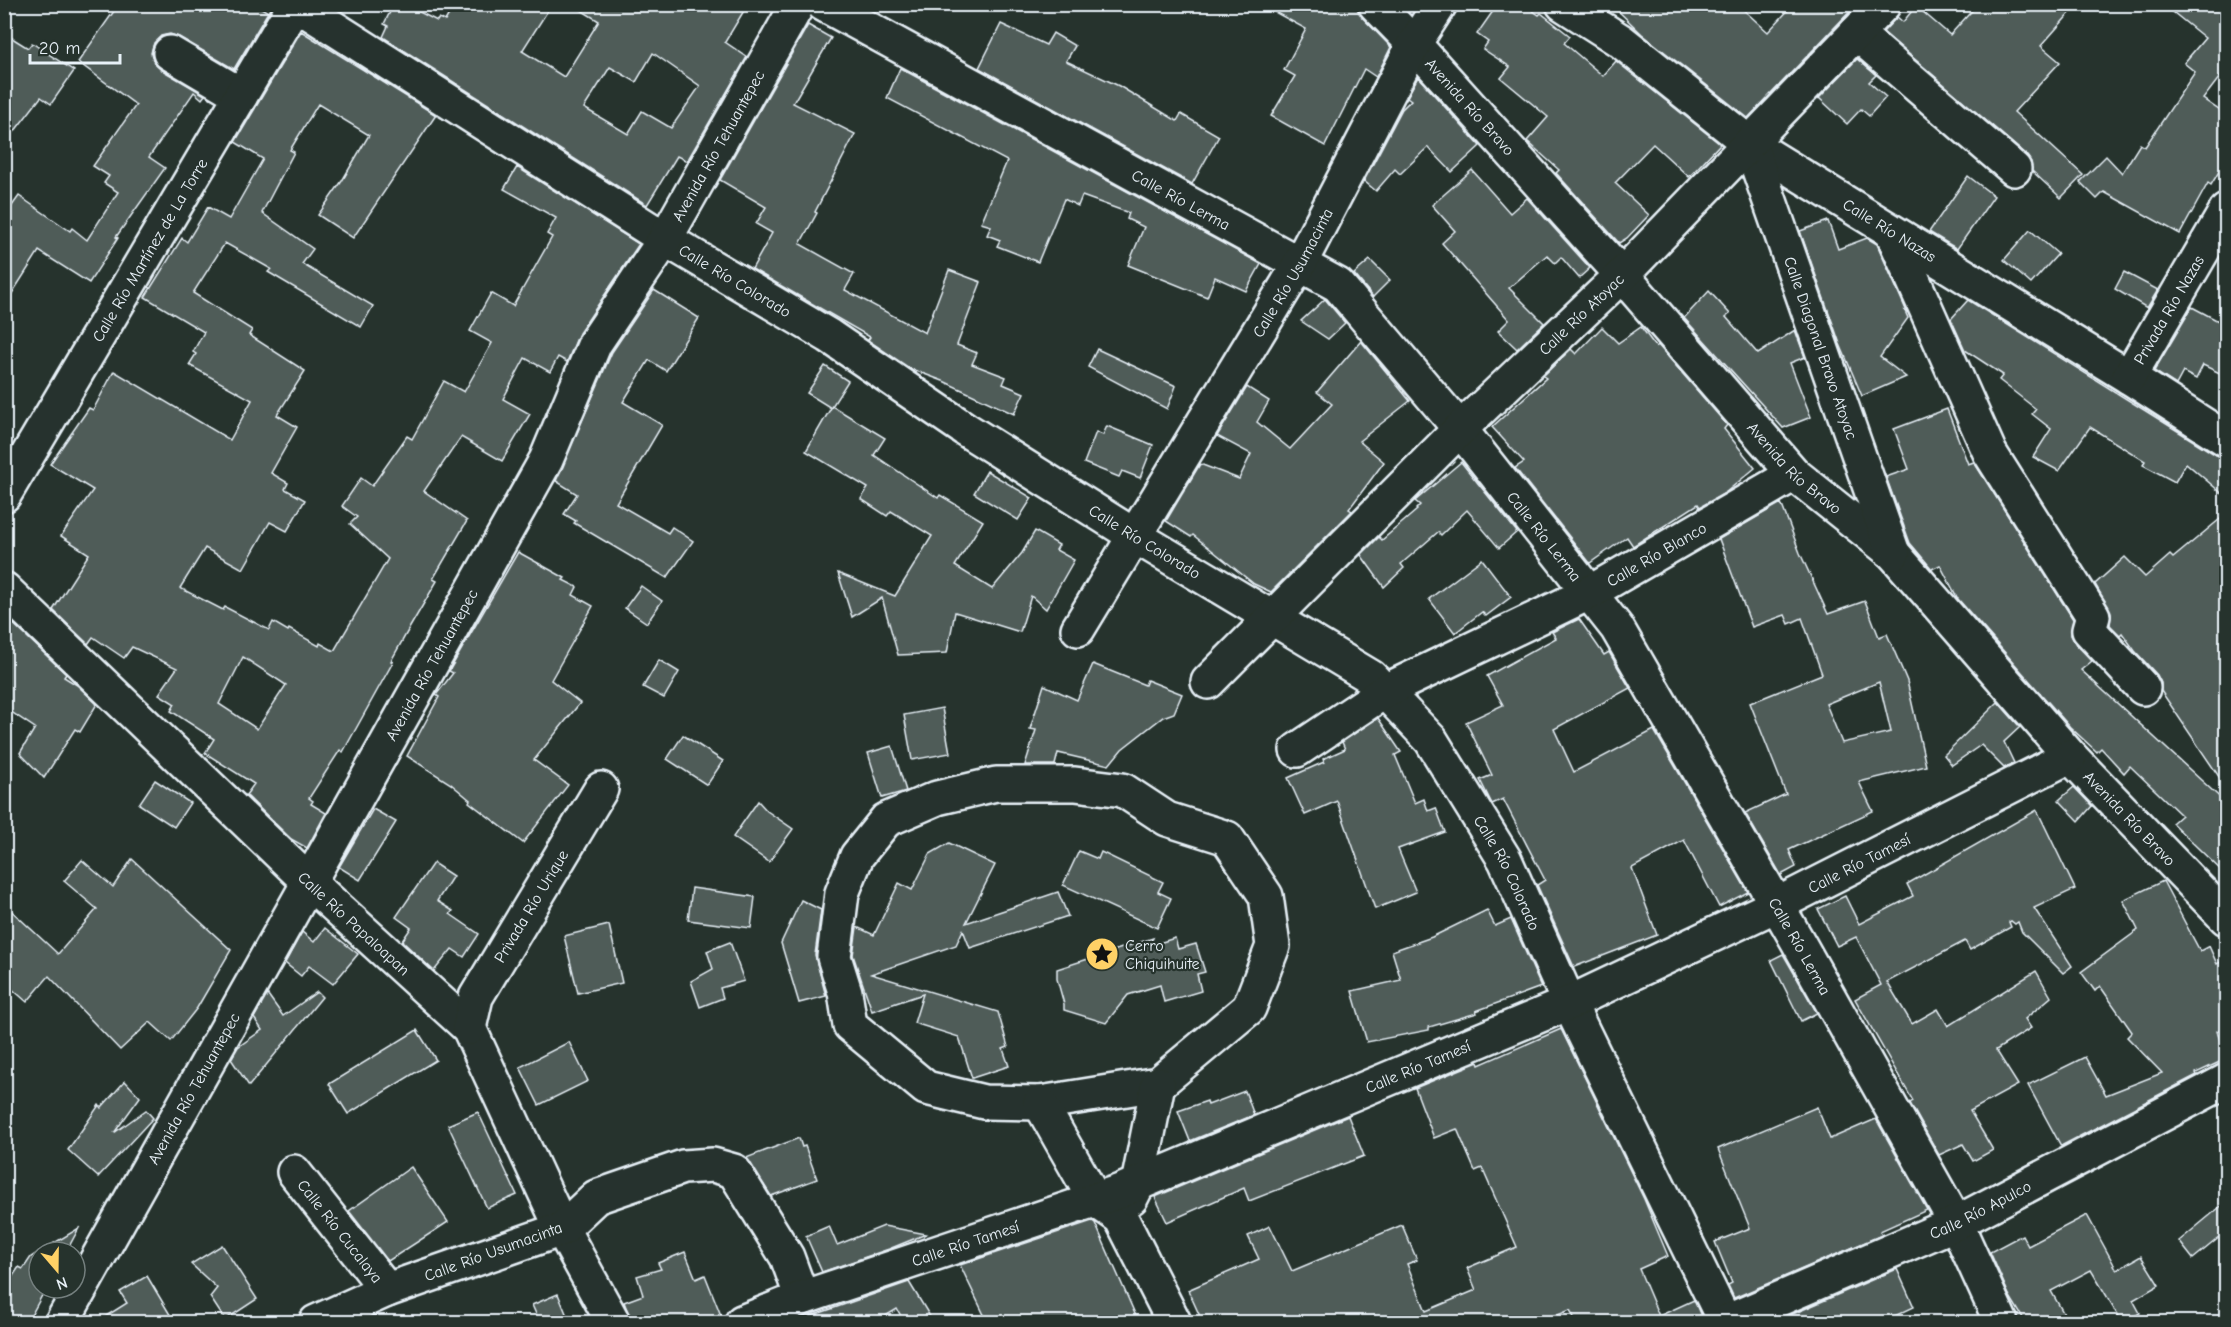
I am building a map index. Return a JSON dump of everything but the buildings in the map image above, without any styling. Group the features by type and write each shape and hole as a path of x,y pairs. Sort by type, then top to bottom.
{"street":[{"name":"Calle Río Martínez de La Torre","path":"4,495 295,4"},
{"name":"Calle Río Colorado","path":"295,4 665,239 830,336 965,429 1135,536 1371,677 1431,740 1505,860 1569,1003 1726,1323"},
{"name":"Avenida Río Tehuantepec","path":"62,1323 546,460 595,343 665,239 798,4"},
{"name":"Calle Río Lerma","path":"823,4 1338,285 1460,429 1617,628 1956,1223 2001,1323"},
{"name":"Avenida Río Bravo","path":"1375,4 1414,44 1622,275 1794,474 1893,553 2070,756 2226,918"},
{"name":"Calle Río Usumacinta","path":"1078,629 1299,265 1414,44 1440,4"},
{"name":"Calle Río Nazas","path":"1563,4 1620,41 1750,144 2130,377 2226,439"},
{"name":"Calle Río Atoyac","path":"1208,682 1460,429 1622,275 1884,4"},
{"path":"1856,33 2014,169"},
{"path":"170,53 241,95"},
{"name":"Calle Diagonal Bravo Atoyac","path":"1750,144 1893,553"},
{"name":"Privada Río Nazas","path":"2130,377 2226,211"},
{"path":"1892,232 1990,453 2093,616 2089,630 2143,688"},
{"name":"Calle Río Blanco","path":"1297,750 1385,692 1589,593 1794,474"},
{"name":"Calle Río Papaloapan","path":"4,589 310,883 469,1028 562,1229 613,1323"},
{"name":"Calle Río Tamesí","path":"742,1323 802,1298 1138,1184 1569,1003 1776,905 2070,756"},
{"path":"996,784 1075,784 1123,790 1167,819 1227,838 1266,896 1273,946 1249,1008 1158,1084 1040,1103 984,1102 927,1088 850,1025 845,992 834,957 842,893 857,856 886,820 937,798 996,784"},
{"name":"Privada Río Urique","path":"469,1028 476,997 601,789"},
{"name":"Calle Río Apulco","path":"1726,1323 1956,1223 2226,1081"},
{"path":"1121,1218 1138,1184 1158,1084"},
{"path":"1040,1103 1095,1200 1121,1218 1174,1323"},
{"name":"Calle Río Usumacinta","path":"316,1323 387,1290 562,1229 596,1197 683,1167 713,1165 734,1171 788,1257 802,1298"},
{"name":"Calle Río Cucalaya","path":"294,1172 387,1290"}],"place":[{"name":"Cerro Chiquihuite","path":"1102,954"}]}
